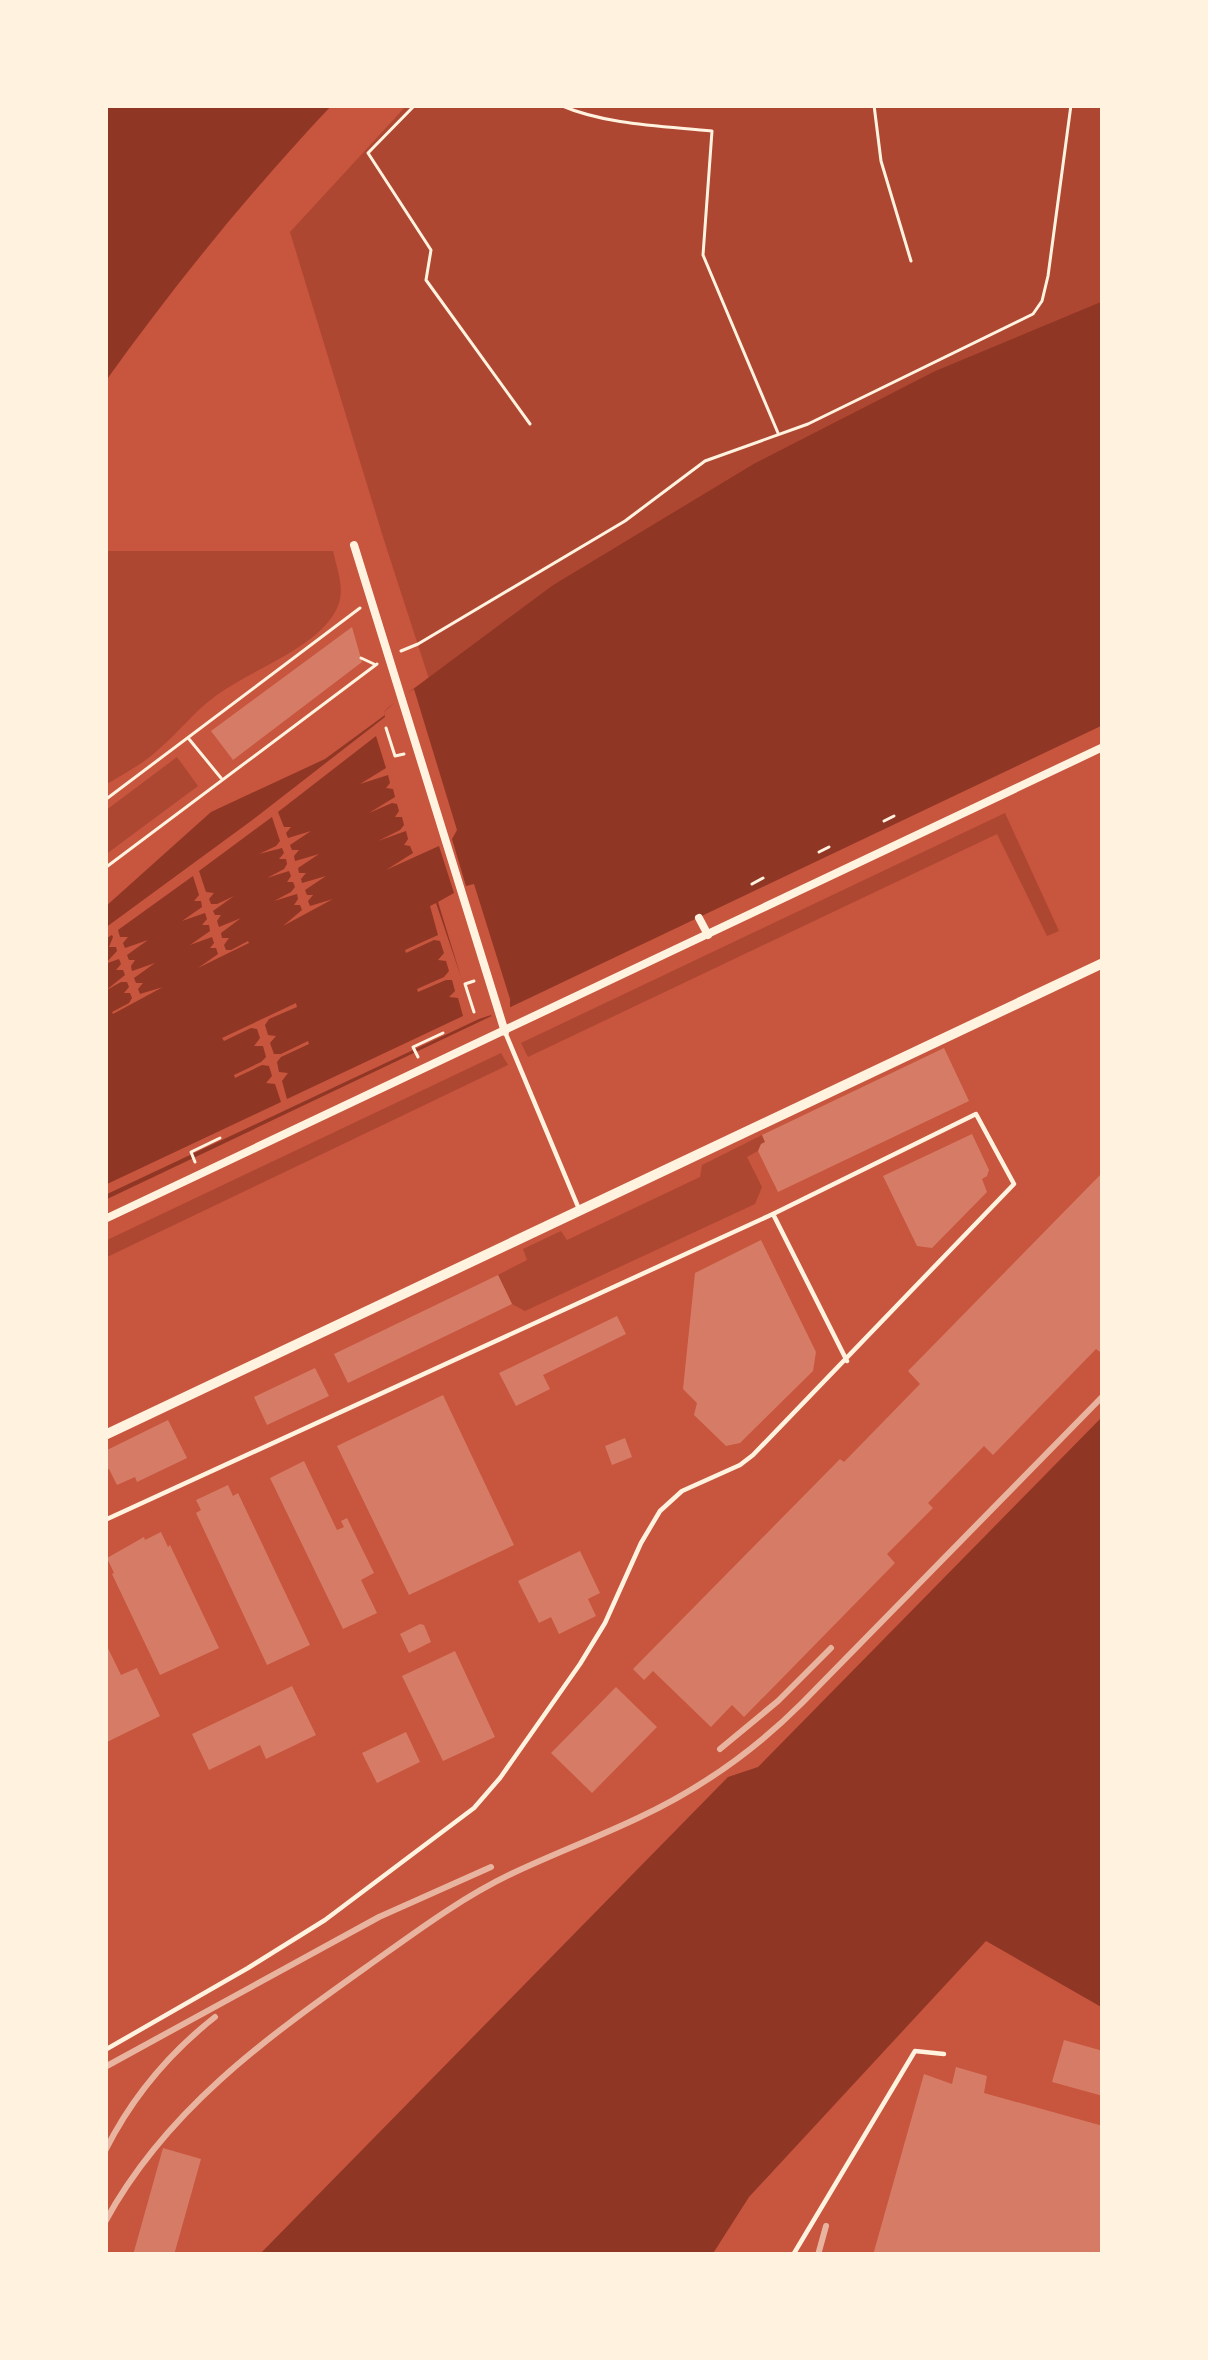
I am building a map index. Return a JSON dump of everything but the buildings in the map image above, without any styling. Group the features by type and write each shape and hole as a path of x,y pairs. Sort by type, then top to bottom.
{"street":[{"path":"354,545 505,1032"},
{"path":"105,1220 1103,747"},
{"path":"699,918 708,935"},
{"path":"105,1435 1103,963"}],"lane":[{"path":"505,1032 579,1209"},
{"path":"105,1520 773,1214 976,1114 1014,1184 753,1456 682,1491 660,1511 597,1636 533,1733 474,1808 325,1920 105,2050"},
{"path":"773,1214 847,1361"},
{"path":"793,2255 916,2051 944,2054"}],"path":[{"path":"415,105 368,153 430,250 426,280 530,424"},
{"path":"560,105 629,122 712,131 703,256 778,435"},
{"path":"874,105 881,161 911,262"},
{"path":"105,868 376,664 625,521 705,461 833,412 1034,314 1048,276 1071,105"},
{"path":"105,800 371,600"},
{"path":"361,658 376,664"},
{"path":"262,682 268,689"},
{"path":"322,693 328,701"},
{"path":"290,717 296,725"},
{"path":"386,728 394,756 404,754"},
{"path":"188,737 223,779"},
{"path":"884,821 894,816"},
{"path":"819,852 829,847"},
{"path":"752,884 764,878"},
{"path":"474,981 465,984 474,1012"},
{"path":"417,1054 413,1047 443,1033"},
{"path":"194,1159 191,1152 220,1138"}],"shaded area":[{"path":"105,105 332,105 214,239 105,382"},
{"path":"407,105 1103,105 1103,301 935,371 755,463 553,585 429,679 290,232"},
{"path":"1103,301 1103,725 105,1200 105,907 211,812 325,759 553,585 755,463 935,371"},
{"path":"105,551 333,551 340,599 316,634 213,698 153,754 105,785"},
{"path":"177,757 198,786 105,855 105,811"},
{"path":"1005,813 1059,931 1047,936 997,834 528,1057 521,1043"},
{"path":"501,1053 508,1065 105,1258 105,1241"},
{"path":"762,1135 765,1142 747,1157 762,1187 755,1204 525,1311 512,1304 498,1275 527,1260 523,1249 561,1231 567,1240 700,1177 702,1165"},
{"path":"1103,1416 1103,2008 986,1941 749,2197 712,2255 259,2255 728,1777 758,1767"}],"pier":[{"path":"405,688 407,693 414,689 457,830 452,839 466,886 474,884 510,1009 479,1019 105,1195 105,1185 281,1102 275,1084 266,1083 272,1076 269,1066 234,1075 266,1057 263,1046 254,1046 260,1038 257,1029 222,1038 296,1003 297,1007 265,1025 268,1035 276,1036 270,1043 274,1054 309,1044 277,1062 279,1072 288,1073 282,1081 287,1099 463,1016 458,998 449,997 455,991 452,980 417,989 449,971 446,961 438,960 444,953 440,941 405,950 438,935 430,906 436,903 461,977 438,902 454,893 439,846 386,870 413,853 404,845 406,831 378,841 404,825 402,817 395,817 397,804 369,813 395,797 393,789 386,788 388,775 360,784 386,768 376,736 278,812 284,827 291,827 288,838 311,831 290,845 299,850 295,861 319,854 298,868 299,873 306,873 302,883 326,876 305,890 313,895 310,906 333,899 283,926 302,910 294,905 297,894 274,901 295,887 287,882 289,871 267,878 287,864 286,859 279,859 282,848 259,854 280,841 272,817 199,871 206,892 214,893 211,904 234,896 213,911 221,915 219,927 241,918 221,933 222,938 229,938 226,950 249,943 198,968 218,954 210,948 212,937 190,945 210,931 209,925 202,925 205,913 182,921 202,907 201,901 194,901 199,895 193,876 118,930 120,937 128,937 125,948 148,940 127,955 135,960 132,971 155,963 134,978 143,983 140,994 163,987 113,1014 132,998 124,993 129,987 121,982 105,991 125,975 116,970 119,959 105,964 117,951 109,947 113,937 105,939 105,928 385,717 384,712 395,702 393,696"}],"railway":[{"path":"105,2222 129,2182 187,2112 255,2050 328,1995 473,1894 660,1807 704,1782 765,1737 1103,1396"},
{"path":"720,1749 831,1648"},
{"path":"105,2067 379,1917 491,1867"},
{"path":"105,2151 152,2078 215,2017"},
{"path":"818,2255 826,2226"}]}
